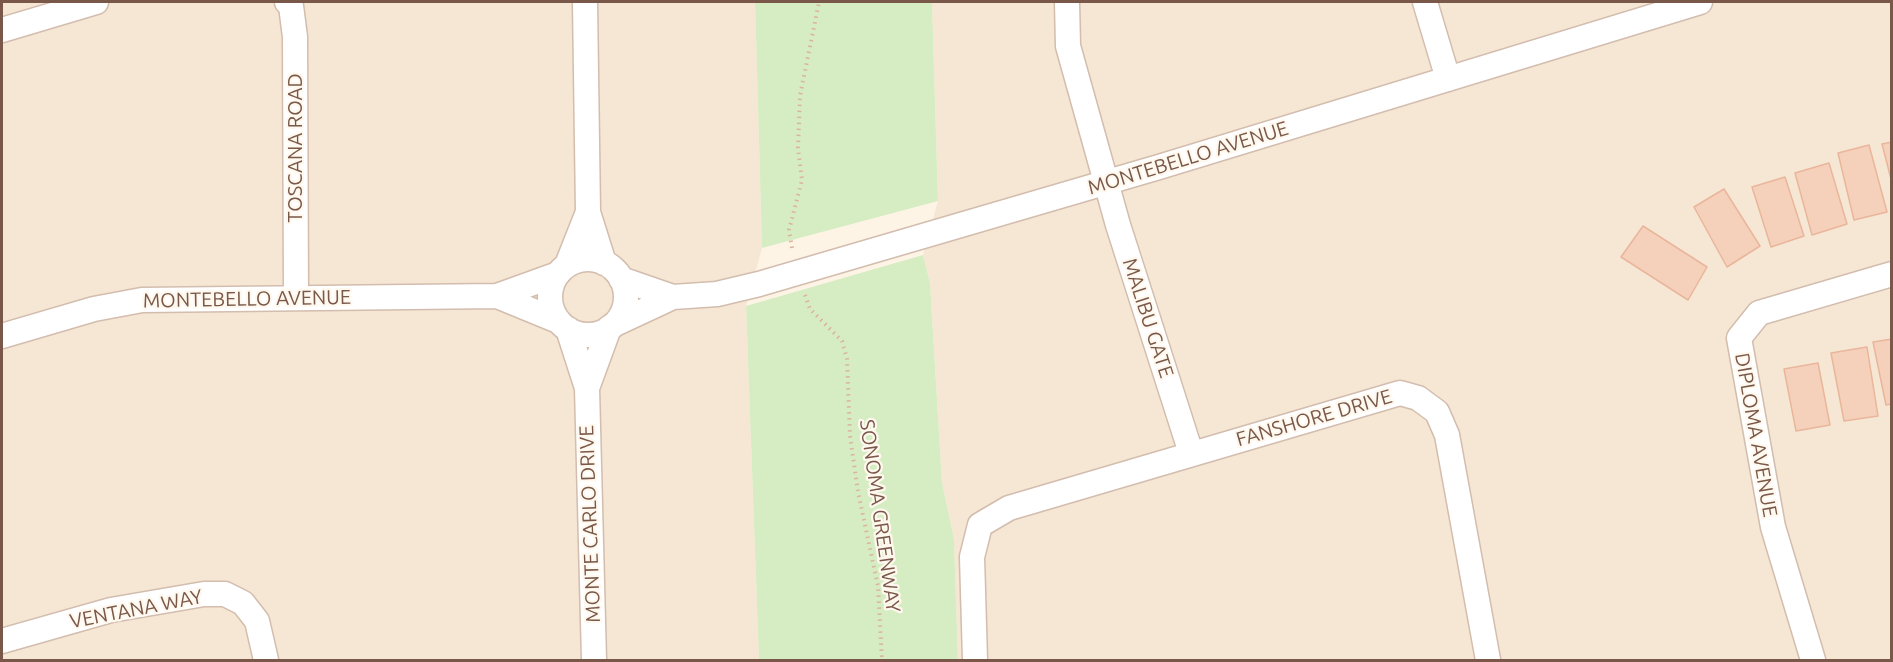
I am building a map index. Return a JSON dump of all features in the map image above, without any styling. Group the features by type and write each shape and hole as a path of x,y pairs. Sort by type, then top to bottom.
{"street":[{"path":"2,30 96,2"},
{"name":"TOSCANA ROAD","path":"287,2 291,6 295,37 296,297"},
{"path":"585,2 588,212 626,300 623,311 611,327 589,335 563,325 552,310 550,297 552,285 563,270 588,212"},
{"name":"MALIBU GATE","path":"1067,2 1068,46 1106,183 1191,453"},
{"path":"1425,2 1448,79"},
{"name":"MONTEBELLO AVENUE","path":"611,327 673,297 717,294 798,273 1106,183 1700,2"},
{"path":"563,270 585,259 612,271"},
{"name":"MONTEBELLO AVENUE","path":"2,336 94,309 142,300 497,296 563,270"},
{"name":"MONTEBELLO AVENUE","path":"612,271 673,297"},
{"name":"DIPLOMA AVENUE","path":"1813,660 1773,527 1739,338 1758,312 1892,274"},
{"name":"MONTEBELLO AVENUE","path":"497,296 563,325"},
{"name":"MONTE CARLO DRIVE","path":"563,325 587,388 594,660"},
{"name":"MONTE CARLO DRIVE","path":"587,388 611,327"},
{"name":"FANSHORE DRIVE","path":"975,660 972,557 980,525 1010,508 1400,393 1418,398 1437,412 1447,435 1488,660"},
{"name":"VENTANA WAY","path":"2,641 111,610 204,594 225,594 243,603 257,621 266,660"}],"path":[{"name":"SONOMA GREENWAY","path":"819,2 800,96 798,148 802,180 789,230 798,273 810,309 842,341 847,359 850,436 858,492 878,586 882,660"}],"shaded area":[{"path":"2,2 755,2 762,248 746,306 759,660 2,660"},
{"path":"932,2 1891,2 1891,660 958,660 954,539 942,483 930,283 923,255 938,201"}],"green space":[{"path":"755,2 932,2 938,201 762,248"},
{"path":"923,255 930,283 942,483 954,539 958,660 759,660 746,306"}],"building":[{"path":"1892,142 1892,183 1882,144"},
{"path":"1869,145 1887,212 1854,220 1838,153"},
{"path":"1829,163 1847,224 1812,235 1795,173"},
{"path":"1785,177 1804,236 1771,247 1752,187"},
{"path":"1724,189 1760,246 1727,267 1694,207"},
{"path":"1643,226 1707,267 1688,300 1621,257"},
{"path":"1892,339 1892,404 1886,405 1873,342"},
{"path":"1867,347 1878,416 1844,421 1831,353"},
{"path":"1818,363 1830,425 1796,431 1784,369"}]}
